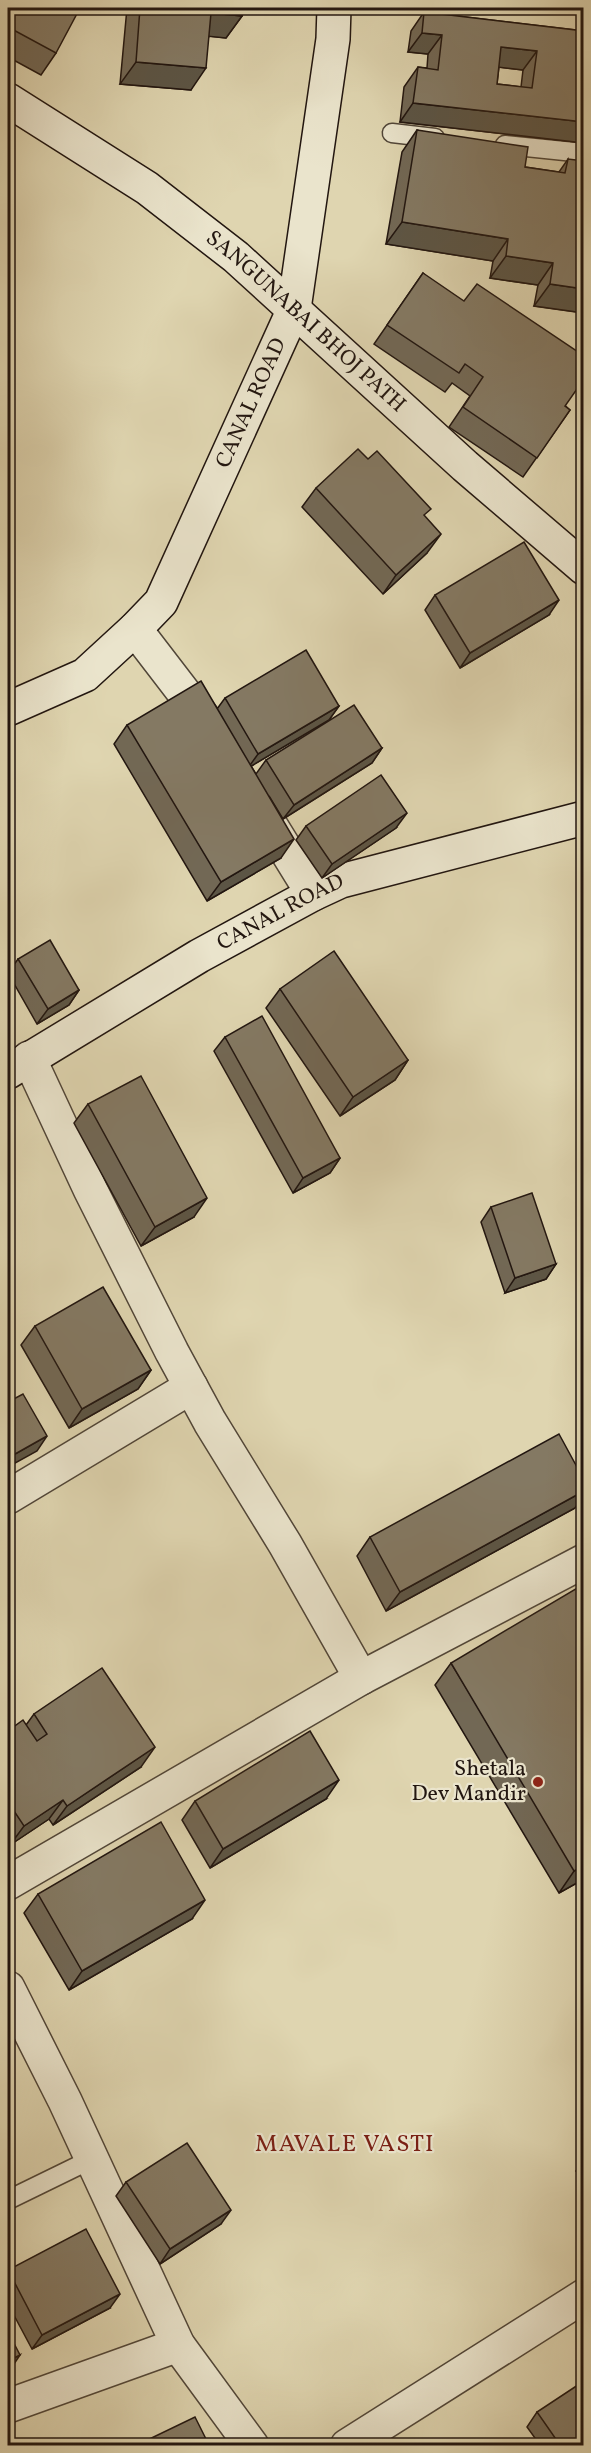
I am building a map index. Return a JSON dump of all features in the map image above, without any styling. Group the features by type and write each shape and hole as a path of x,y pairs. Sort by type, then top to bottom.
{"street":[{"name":"CANAL ROAD","path":"8,709 86,675 135,630 161,602 294,309 333,39 334,8"},
{"name":"SANGUNABAI BHOJ PATH","path":"8,100 147,188 236,257 465,466 584,568"},
{"path":"135,630 206,719 224,748"},
{"path":"247,787 313,894"},
{"name":"CANAL ROAD","path":"18,1065 199,956 341,881 584,818"},
{"path":"18,1065 90,1189 191,1387 285,1544 361,1678"},
{"path":"8,1497 191,1387"},
{"path":"8,1883 361,1678 584,1561"},
{"path":"8,1988 92,2159 178,2345 252,2445"},
{"path":"347,2445 584,2296"},
{"path":"8,2406 178,2345"}],"lane":[{"path":"392,134 449,139"},
{"path":"482,143 584,153"},
{"path":"8,2200 92,2159"}],"building":[{"path":"8,8 80,8 56,53 8,27"},
{"path":"140,8 242,8 242,16 211,13 206,68 136,62"},
{"path":"424,12 584,31 584,122 413,103 418,67 438,70 442,35 422,33","holes":["501,47 537,51 532,88 497,84"]},
{"path":"417,130 528,147 525,167 565,173 568,159 584,161 584,289 550,284 553,263 506,256 508,239 402,222"},
{"path":"423,273 464,301 477,284 584,356 584,379 565,406 570,410 537,458 463,407 483,377 465,364 459,373 387,325"},
{"path":"358,449 368,459 377,451 431,509 424,515 441,534 396,575 316,488"},
{"path":"524,542 559,600 470,653 435,595"},
{"path":"306,650 339,706 258,754 225,698"},
{"path":"201,681 294,839 221,882 127,725"},
{"path":"354,705 382,748 294,805 266,760"},
{"path":"381,775 407,813 332,864 306,826"},
{"path":"50,940 79,990 48,1009 18,959"},
{"path":"334,951 408,1060 353,1097 280,989"},
{"path":"262,1016 340,1158 303,1178 225,1037"},
{"path":"141,1076 207,1198 155,1227 88,1104"},
{"path":"532,1193 556,1264 515,1278 491,1207"},
{"path":"103,1287 151,1370 82,1409 35,1326"},
{"path":"23,1394 47,1436 8,1458 8,1402"},
{"path":"559,1434 584,1480 584,1491 400,1592 370,1537"},
{"name":"Shetala Dev Mandir","path":"584,1584 584,1866 574,1871 451,1663"},
{"path":"102,1668 155,1747 67,1806 63,1800 24,1826 8,1802 8,1731 23,1720 37,1741 47,1734 34,1714"},
{"path":"310,1731 339,1780 223,1849 195,1801"},
{"path":"161,1822 205,1900 82,1971 38,1894"},
{"path":"187,2143 231,2210 170,2249 126,2182"},
{"path":"86,2229 120,2294 42,2335 8,2270"},
{"path":"8,2332 20,2355 8,2361"},
{"path":"584,2381 584,2445 560,2445 537,2412"},
{"path":"195,2417 209,2445 137,2445"}],"place":[{"name":"Shetala Dev Mandir","path":"538,1782"}],"district":[{"name":"MAVALE VASTI","path":"345,2145"}]}
